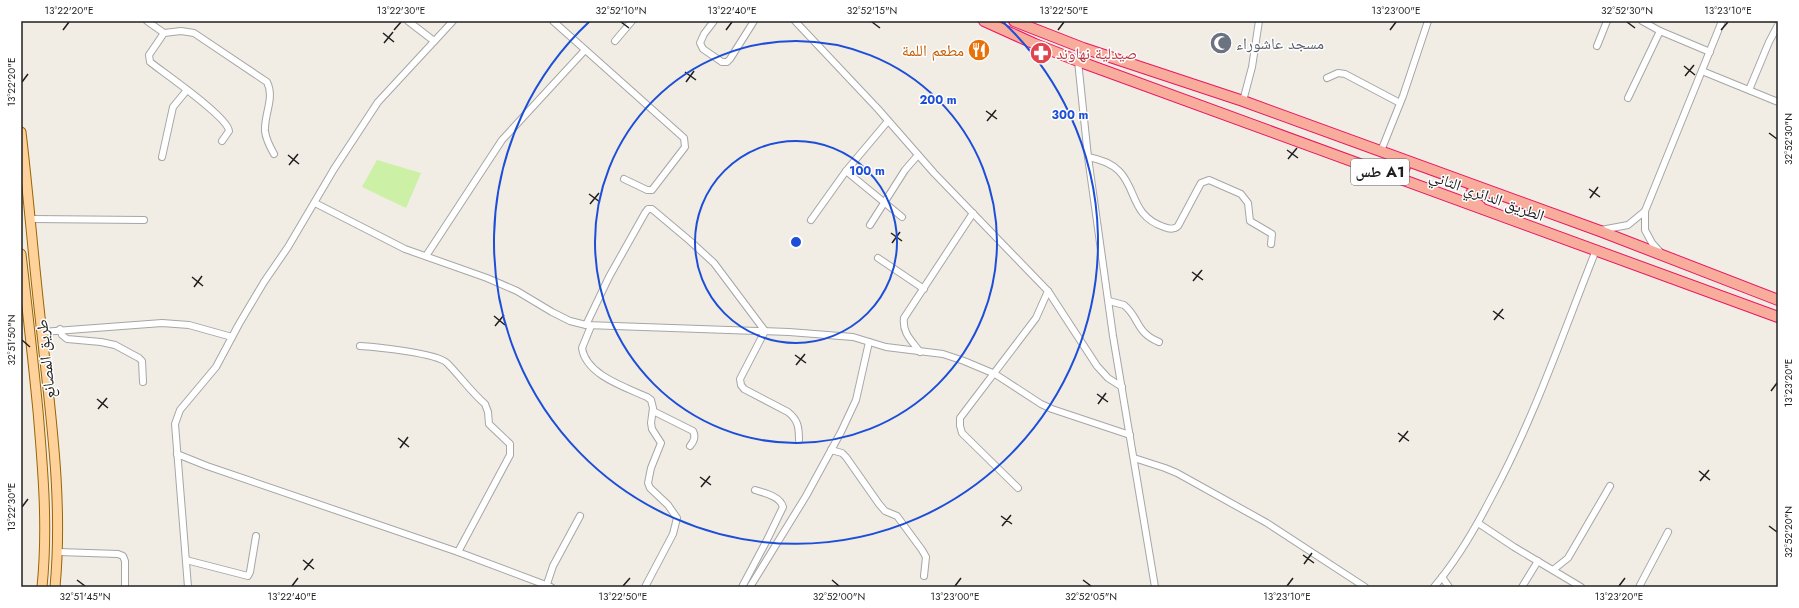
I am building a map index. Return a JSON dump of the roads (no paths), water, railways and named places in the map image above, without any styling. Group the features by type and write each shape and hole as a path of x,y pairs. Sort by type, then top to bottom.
{"highway":[{"name":"الطريق الدائري الثاني","path":"984,21 1078,61 1778,317"},
{"name":"الطريق الدائري الثاني","path":"1014,21 1104,55 1243,101 1381,151 1600,231 1778,300"},
{"path":"1381,151 1405,167 1402,174 1382,172"},
{"path":"1495,214 1473,201 1469,196 1472,192 1482,192 1600,231"}],"main road":[{"name":"طريق المصانع","path":"21,132 55,446 59,518 59,552 55,587"},
{"name":"طريق المصانع","path":"21,254 24,314 41,448 46,518 42,587"}],"street":[{"path":"147,21 164,33 181,31 194,33 267,82 270,94 265,132 268,144 274,154"},
{"path":"408,21 434,41"},
{"path":"188,587 175,424 180,410 210,375 264,282 288,247 334,169 378,102 454,21"},
{"path":"553,21 681,133 686,143 685,147 652,190 647,190 624,179"},
{"path":"615,41 632,21"},
{"path":"714,21 704,34 700,44 703,49 722,62 727,62 730,59 754,21"},
{"path":"795,21 888,120 918,155 1048,291 1097,366 1108,378 1122,388"},
{"path":"1243,101 1252,67 1259,21"},
{"path":"1597,46 1607,21"},
{"path":"1642,21 1660,31 1710,52"},
{"path":"1663,255 1652,243 1645,230 1645,211 1722,21"},
{"path":"1381,151 1400,103 1426,22"},
{"path":"1748,90 1778,25"},
{"path":"1628,98 1660,31"},
{"path":"164,33 148,58 150,62 187,90 229,126 229,131 222,141"},
{"path":"426,256 502,140 585,50"},
{"path":"1078,61 1088,157 1109,301 1155,587"},
{"path":"1702,71 1778,102"},
{"path":"1327,78 1338,73 1345,74 1400,103"},
{"path":"162,157 174,107 187,90"},
{"path":"811,220 846,171 888,120"},
{"path":"870,225 905,170 918,155"},
{"path":"1088,157 1102,160 1119,171 1127,182 1137,206 1143,213 1155,223 1171,229 1178,226 1201,183 1209,180 1217,182 1245,197 1248,203 1250,220 1272,234 1271,244"},
{"path":"846,171 902,217"},
{"path":"315,203 405,249 487,278 517,291 570,321 589,326 765,331 840,335 886,347 943,354 995,374 1041,404 1052,409 1130,435"},
{"path":"645,587 673,534 677,523 677,518 672,509 650,488 648,483 661,443 652,429 652,404 647,396 597,372 589,365 582,348 589,326 609,278 648,209 652,209 714,263 765,331"},
{"path":"1600,231 1628,225 1645,211"},
{"path":"920,352 906,333 903,325 904,318 973,213"},
{"path":"31,219 144,220"},
{"path":"1434,587 1478,523 1511,462 1528,423 1596,250"},
{"path":"878,258 924,289"},
{"path":"1018,488 962,433 960,418 995,374 1036,318 1048,291"},
{"path":"1109,301 1124,305 1141,330 1159,342"},
{"path":"42,332 60,329 162,323 189,325 232,337"},
{"path":"60,329 62,335 67,339 101,342 115,345 134,354 142,361 143,382"},
{"path":"765,331 740,379 741,385 744,389 788,412 794,417 798,423 799,440"},
{"path":"750,587 798,509 831,450 856,400 869,342"},
{"path":"360,346 393,348 419,354 437,356 447,362 485,404 488,412 489,424 510,444 510,455 458,552"},
{"path":"653,411 693,431 695,435 690,446"},
{"path":"831,450 837,451 846,457 885,511 897,516 926,557 924,576"},
{"path":"177,454 207,466 458,552 548,586 553,566 580,516"},
{"path":"1134,458 1165,468 1268,523 1365,587"},
{"path":"1553,570 1568,558 1610,486"},
{"path":"742,587 783,507 778,499 755,490"},
{"path":"1478,523 1538,562 1581,587"},
{"path":"1639,587 1668,532"},
{"path":"186,560 248,576 256,536"},
{"path":"59,552 118,554 123,556 125,560 125,587"},
{"path":"1522,587 1538,562"},
{"path":"1442,577 1448,587"}],"place":[{"name":"مسجد عاشوراء","path":"1221,43"},
{"name":"مطعم اللمة","path":"979,50"},
{"name":"صيدلية نهاوند","path":"1041,53"}]}
